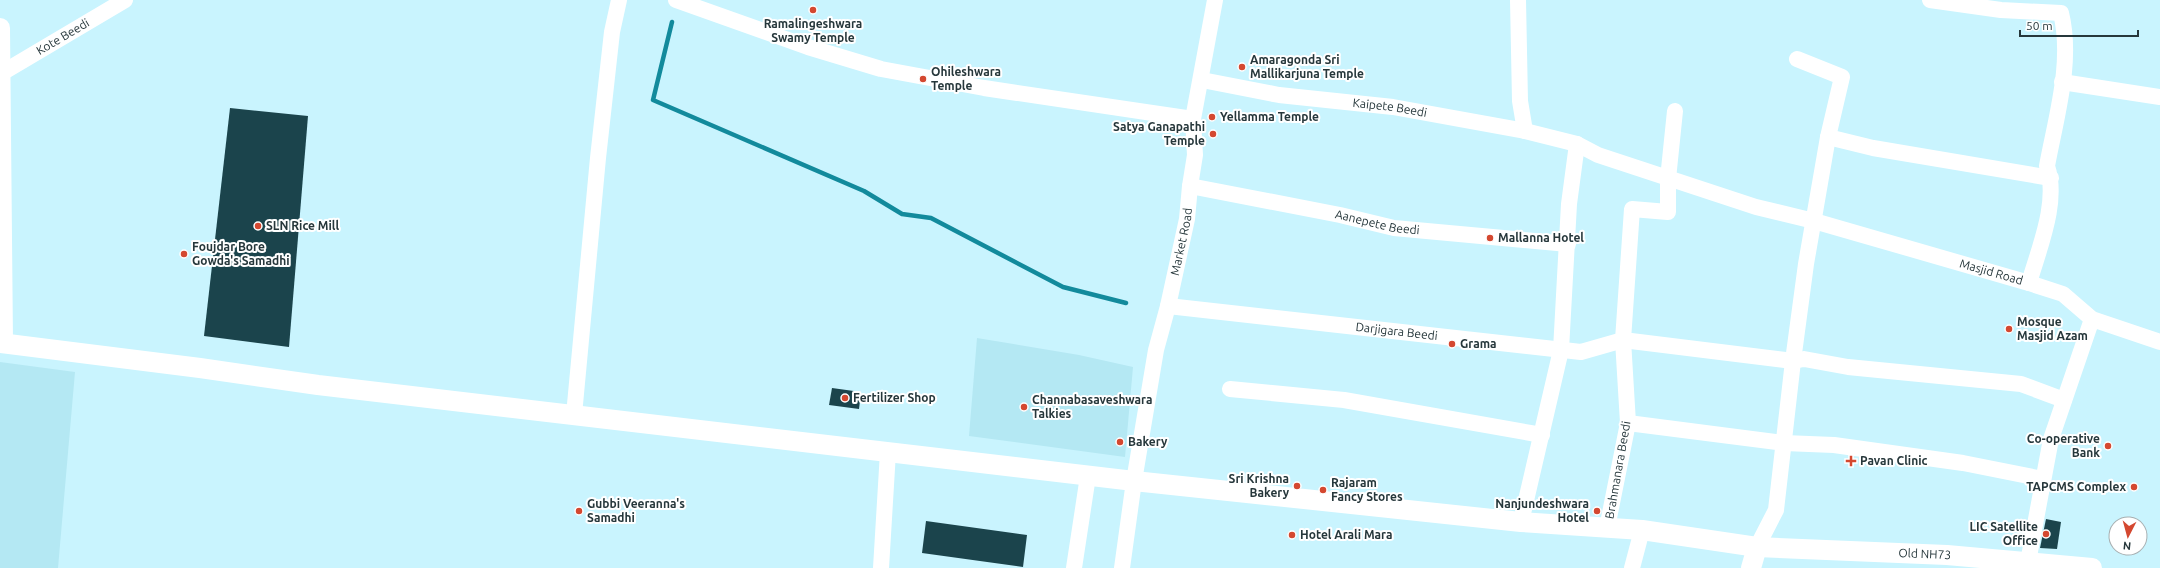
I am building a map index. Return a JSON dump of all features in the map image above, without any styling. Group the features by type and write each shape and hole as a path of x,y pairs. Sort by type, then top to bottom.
{"main road":[{"path":"0,28 2,343"},
{"name":"Old NH73","path":"2,343 208,369 318,385 1134,481 1521,522 1642,530 1757,547 1947,555 2092,568"},
{"path":"1751,568 1757,547"}],"street":[{"name":"Kote Beedi","path":"1,73 125,0"},
{"path":"574,415 598,158 612,32 619,0"},
{"path":"676,0 808,47 881,69 984,88 1193,120"},
{"name":"Market Road","path":"1122,568 1134,481 1156,350 1168,306 1187,219 1195,155 1193,120 1202,80 1215,0"},
{"path":"1518,0 1520,101 1525,131"},
{"path":"1930,0 2001,10 2061,13 2066,32 2062,82 2047,166 2051,178 2048,222 2029,283"},
{"path":"1757,547 1776,510 1793,361 1814,221 1828,137 1842,76 1797,59"},
{"name":"Kaipete Beedi","path":"1202,80 1279,95 1393,107 1525,131 1577,144 1598,155 1668,179"},
{"path":"2062,82 2160,97"},
{"path":"1668,179 1675,111"},
{"path":"1828,137 1873,148 2051,178"},
{"path":"1521,522 1561,350 1570,204 1577,144"},
{"name":"Masjid Road","path":"1668,179 1756,207 1814,221 2063,294 2092,319 2160,342"},
{"name":"Brahmanara Beedi","path":"1607,528 1628,423 1623,340 1632,209 1668,212 1668,179"},
{"name":"Aanepete Beedi","path":"1190,186 1340,215 1394,228 1568,244"},
{"name":"Darjigara Beedi","path":"1168,306 1452,341 1581,352 1623,340"},
{"path":"2028,562 2051,439 2092,319"},
{"path":"1623,340 1793,361 1804,359 1848,367 2020,384 2064,400"},
{"path":"1230,389 1344,400 1542,435"},
{"path":"1628,423 1784,444 1834,445 1962,463 2044,479"},
{"path":"881,568 888,452"},
{"path":"1074,568 1088,476"},
{"path":"1632,568 1642,530"}],"shaded area":[{"name":"Channabasaveshwara Talkies","path":"977,338 1079,355 1133,367 1125,457 969,436"},
{"path":"0,362 75,372 58,568 0,568"}],"building":[{"name":"SLN Rice Mill","path":"230,108 308,116 289,347 204,336"},
{"name":"Fertilizer Shop","path":"832,388 861,392 859,409 829,405"},
{"name":"LIC Satellite Office","path":"2046,519 2061,522 2057,549 2040,548"},
{"path":"926,521 1027,535 1023,567 922,553"}],"waterway":[{"path":"672,22 653,100 864,191 902,214 931,218 1063,287 1126,303"}],"place":[{"name":"Ramalingeshwara Swamy Temple","path":"813,10"},
{"name":"Amaragonda Sri Mallikarjuna Temple","path":"1242,67"},
{"name":"Ohileshwara Temple","path":"923,79"},
{"name":"Yellamma Temple","path":"1212,117"},
{"name":"Satya Ganapathi Temple","path":"1213,134"},
{"name":"SLN Rice Mill","path":"258,226"},
{"name":"Mallanna Hotel","path":"1490,238"},
{"name":"Foujdar Bore Gowda's Samadhi","path":"184,254"},
{"name":"Mosque Masjid Azam","path":"2009,329"},
{"name":"Grama","path":"1452,344"},
{"name":"Fertilizer Shop","path":"845,398"},
{"name":"Channabasaveshwara Talkies","path":"1024,407"},
{"name":"Bakery","path":"1120,442"},
{"name":"Co-operative Bank","path":"2108,446"},
{"name":"Pavan Clinic","path":"1851,461"},
{"name":"Sri Krishna Bakery","path":"1297,486"},
{"name":"TAPCMS Complex","path":"2134,487"},
{"name":"Rajaram Fancy Stores","path":"1323,490"},
{"name":"Gubbi Veeranna's Samadhi","path":"579,511"},
{"name":"Nanjundeshwara Hotel","path":"1597,511"},
{"name":"LIC Satellite Office","path":"2046,534"},
{"name":"Hotel Arali Mara","path":"1292,535"}]}
